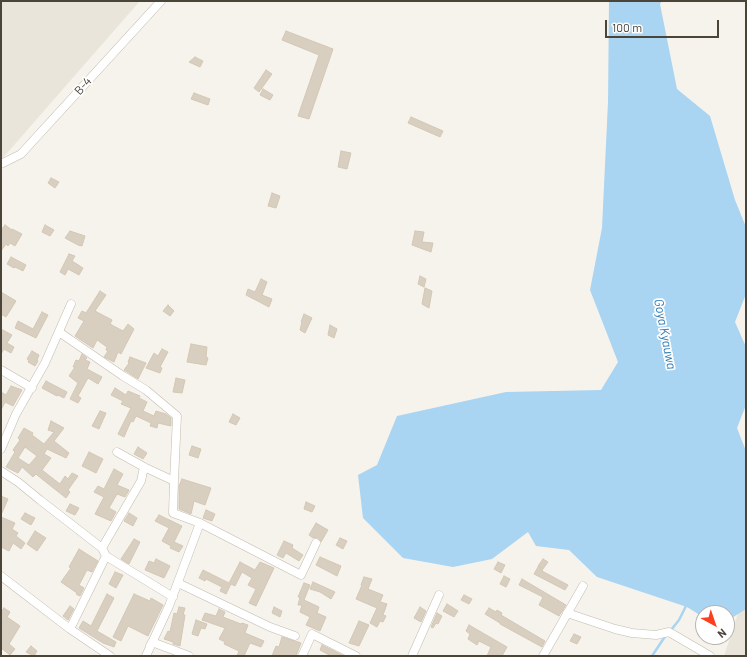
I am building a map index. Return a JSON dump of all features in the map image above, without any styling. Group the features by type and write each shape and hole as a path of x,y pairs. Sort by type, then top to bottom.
{"street":[{"name":"B-4","path":"1,164 21,154 161,1"},
{"path":"1,449 16,414 32,388 72,304"},
{"path":"59,332 146,390 177,416 173,513 200,523 301,575 316,543"},
{"path":"1,370 32,388"},
{"path":"118,452 144,467 174,481"},
{"path":"102,548 141,481 144,467"},
{"path":"1,472 18,482 102,548 106,556 173,597"},
{"path":"146,656 173,597 200,523"},
{"path":"70,629 106,556"},
{"path":"1,576 70,629 110,656"},
{"path":"178,583 270,627 295,636"},
{"path":"543,656 583,586"},
{"path":"412,656 439,595"},
{"path":"567,613 610,627 632,632 656,635 669,632 710,656"},
{"path":"302,656 312,634 356,656"},
{"path":"152,642 189,656"}],"shaded area":[{"path":"1,1 140,1 1,160"},
{"path":"746,589 746,656 724,656 728,645 735,645 735,622"}],"water":[{"path":"609,1 662,1 660,4 677,89 710,116 735,200 746,227 746,294 735,322 746,347 746,405 737,428 746,451 746,609 735,616 735,605 695,605 695,612 687,607 597,577 569,550 536,546 528,532 492,559 453,567 403,558 363,518 358,475 377,465 397,416 506,392 601,390 618,362 590,290 602,228 608,102"}],"building":[{"path":"286,31 333,49 309,119 298,116 319,55 282,40"},
{"path":"195,57 203,61 200,67 189,62"},
{"path":"266,70 272,74 259,92 254,88"},
{"path":"263,89 273,95 270,100 260,95"},
{"path":"194,93 210,99 208,105 191,99"},
{"path":"411,117 443,131 440,137 408,123"},
{"path":"341,151 351,153 347,169 338,167"},
{"path":"51,178 59,182 55,188 48,183"},
{"path":"272,193 280,196 276,208 268,206"},
{"path":"5,225 22,234 15,246 10,243 8,246 6,244 1,251 1,230"},
{"path":"45,225 54,230 50,236 42,232"},
{"path":"70,231 85,236 82,246 65,238"},
{"path":"415,231 424,232 422,242 433,243 431,252 412,245"},
{"path":"69,254 75,256 72,261 83,268 79,275 68,269 65,275 60,272"},
{"path":"11,257 26,265 23,271 7,264"},
{"path":"420,276 426,279 424,287 418,284"},
{"path":"261,279 267,282 262,295 272,299 269,307 246,295 248,289 255,292"},
{"path":"425,288 432,291 429,308 422,304"},
{"path":"100,291 106,295 95,311 112,320 110,324 123,331 128,324 134,329 121,354 118,352 114,362 104,357 108,351 106,350 107,347 97,340 93,348 75,336 84,321 78,318 82,311 86,313"},
{"path":"1,292 16,301 6,317 1,314"},
{"path":"168,305 174,311 170,316 163,311"},
{"path":"42,312 48,315 36,338 15,328 18,321 33,329"},
{"path":"304,314 312,318 305,333 300,330"},
{"path":"330,325 337,329 334,338 328,335"},
{"path":"1,329 12,335 7,343 14,347 11,353 4,349 1,354"},
{"path":"191,344 207,347 206,357 208,358 206,365 187,362"},
{"path":"162,349 168,352 160,367 162,368 160,373 146,368 154,353 158,356"},
{"path":"32,351 39,355 35,366 28,362 29,360 27,359"},
{"path":"82,354 87,358 85,360 90,362 87,369 102,377 98,384 88,378 78,396 81,398 78,403 70,399 78,383 69,376 75,367 73,367 76,360 79,361"},
{"path":"130,357 146,363 138,379 124,370 129,363"},
{"path":"176,378 185,380 182,393 173,392"},
{"path":"46,381 67,392 64,398 42,388"},
{"path":"11,386 22,390 13,406 5,402 1,410 1,392 6,395"},
{"path":"115,388 126,395 128,391 140,396 139,398 147,402 143,411 154,416 156,411 166,414 171,418 171,426 158,423 157,428 150,426 151,423 136,416 133,422 131,421 124,437 118,434 131,408 121,404 123,401 111,395"},
{"path":"100,411 106,413 99,429 92,426"},
{"path":"233,414 240,418 236,425 229,422"},
{"path":"51,421 64,428 54,441 69,453 66,458 47,449 44,454 51,458 42,470 60,484 65,476 68,479 72,473 78,476 68,490 70,492 66,498 36,474 33,477 22,467 18,473 6,467 15,452 13,450 20,440 18,438 24,428 33,433 32,435 44,444 54,432 48,430","holes":["25,447 37,456 29,465 18,458"]},
{"path":"192,446 201,449 198,458 189,455"},
{"path":"138,447 147,453 143,459 134,454"},
{"path":"89,452 103,459 96,473 82,466"},
{"path":"114,469 123,474 117,485 129,490 125,497 117,494 109,508 116,512 111,521 95,514 104,497 94,492 98,486 104,489"},
{"path":"182,479 211,488 205,505 194,501 191,514 179,509 179,486"},
{"path":"1,496 8,499 1,515"},
{"path":"306,502 315,506 312,512 304,509"},
{"path":"70,504 79,508 75,515 66,511"},
{"path":"206,510 215,514 212,521 203,518"},
{"path":"25,513 35,518 31,525 21,519"},
{"path":"129,513 137,518 133,526 124,521"},
{"path":"159,515 182,526 174,542 183,546 179,552 170,548 171,546 162,541 169,528 155,521"},
{"path":"1,517 15,523 12,529 18,533 16,536 25,543 21,549 13,543 9,551 1,547"},
{"path":"316,523 328,530 321,542 319,538 313,538 309,535"},
{"path":"35,531 46,538 37,551 27,544"},
{"path":"340,538 347,541 343,549 336,545"},
{"path":"134,539 140,542 129,564 121,559"},
{"path":"284,541 293,545 292,548 303,555 299,561 286,553 283,558 277,555"},
{"path":"79,549 98,561 92,572 87,570 79,585 84,588 80,596 61,582 71,568 69,567"},
{"path":"320,557 341,566 337,576 316,565"},
{"path":"156,559 170,566 164,578 145,570 149,561 154,563"},
{"path":"543,559 548,562 543,569 538,566"},
{"path":"240,562 255,570 260,562 274,568 256,606 249,603 256,589 248,585 252,578 242,572 235,586 231,584 226,594 220,591 222,587 206,579 205,581 199,578 203,570 229,583"},
{"path":"498,562 505,565 501,573 494,569"},
{"path":"538,567 543,570 542,571 568,585 565,590 534,574"},
{"path":"115,572 123,575 116,588 109,584"},
{"path":"504,576 510,579 506,587 500,584"},
{"path":"364,577 372,579 368,589 383,595 380,602 387,604 383,615 386,616 383,622 380,621 377,627 370,623 377,608 356,599"},
{"path":"522,579 566,605 559,616 539,605 543,597 519,585"},
{"path":"313,582 335,592 331,599 320,592 310,589"},
{"path":"304,583 310,585 304,600 319,607 317,613 326,617 320,631 306,625 310,617 300,612 302,605 298,605 300,597 298,597"},
{"path":"107,594 114,598 97,631 116,642 114,647 103,643 79,628 83,621 91,626"},
{"path":"134,594 150,601 151,598 163,605 148,636 128,626 121,641 113,637"},
{"path":"464,595 472,599 469,604 461,600"},
{"path":"447,604 458,611 454,617 443,611"},
{"path":"70,606 74,609 68,620 63,616"},
{"path":"179,607 185,608 180,646 164,639 168,631 170,632 174,613 177,614"},
{"path":"274,607 282,611 280,617 272,613"},
{"path":"420,607 426,611 421,622 414,618"},
{"path":"4,608 10,612 7,617 20,626 9,644 15,649 10,655 1,648 1,612"},
{"path":"489,608 496,612 497,610 502,613 501,615 545,641 542,647 485,614"},
{"path":"219,609 225,612 223,617 248,625 245,633 264,641 261,647 250,643 244,656 237,656 239,651 224,644 225,642 219,639 225,628 202,620 205,613 216,616"},
{"path":"437,613 442,616 438,624 436,623 433,628 431,627"},
{"path":"196,620 207,624 205,629 201,628 198,636 192,634"},
{"path":"359,621 369,625 359,646 349,643"},
{"path":"469,625 507,647 502,656 487,656 491,647 479,641 477,645 468,639 470,634 466,631"},
{"path":"574,634 581,637 577,644 570,641"},
{"path":"282,637 301,643 296,656 272,656 276,646 279,647"},
{"path":"322,645 344,656 331,656 320,650"},
{"path":"31,646 37,651 34,656 26,652"}],"waterway":[{"name":"Goya Kyauwa","path":"671,630 679,620 687,604"},
{"name":"Goya Kyauwa","path":"652,656 666,635"}]}
